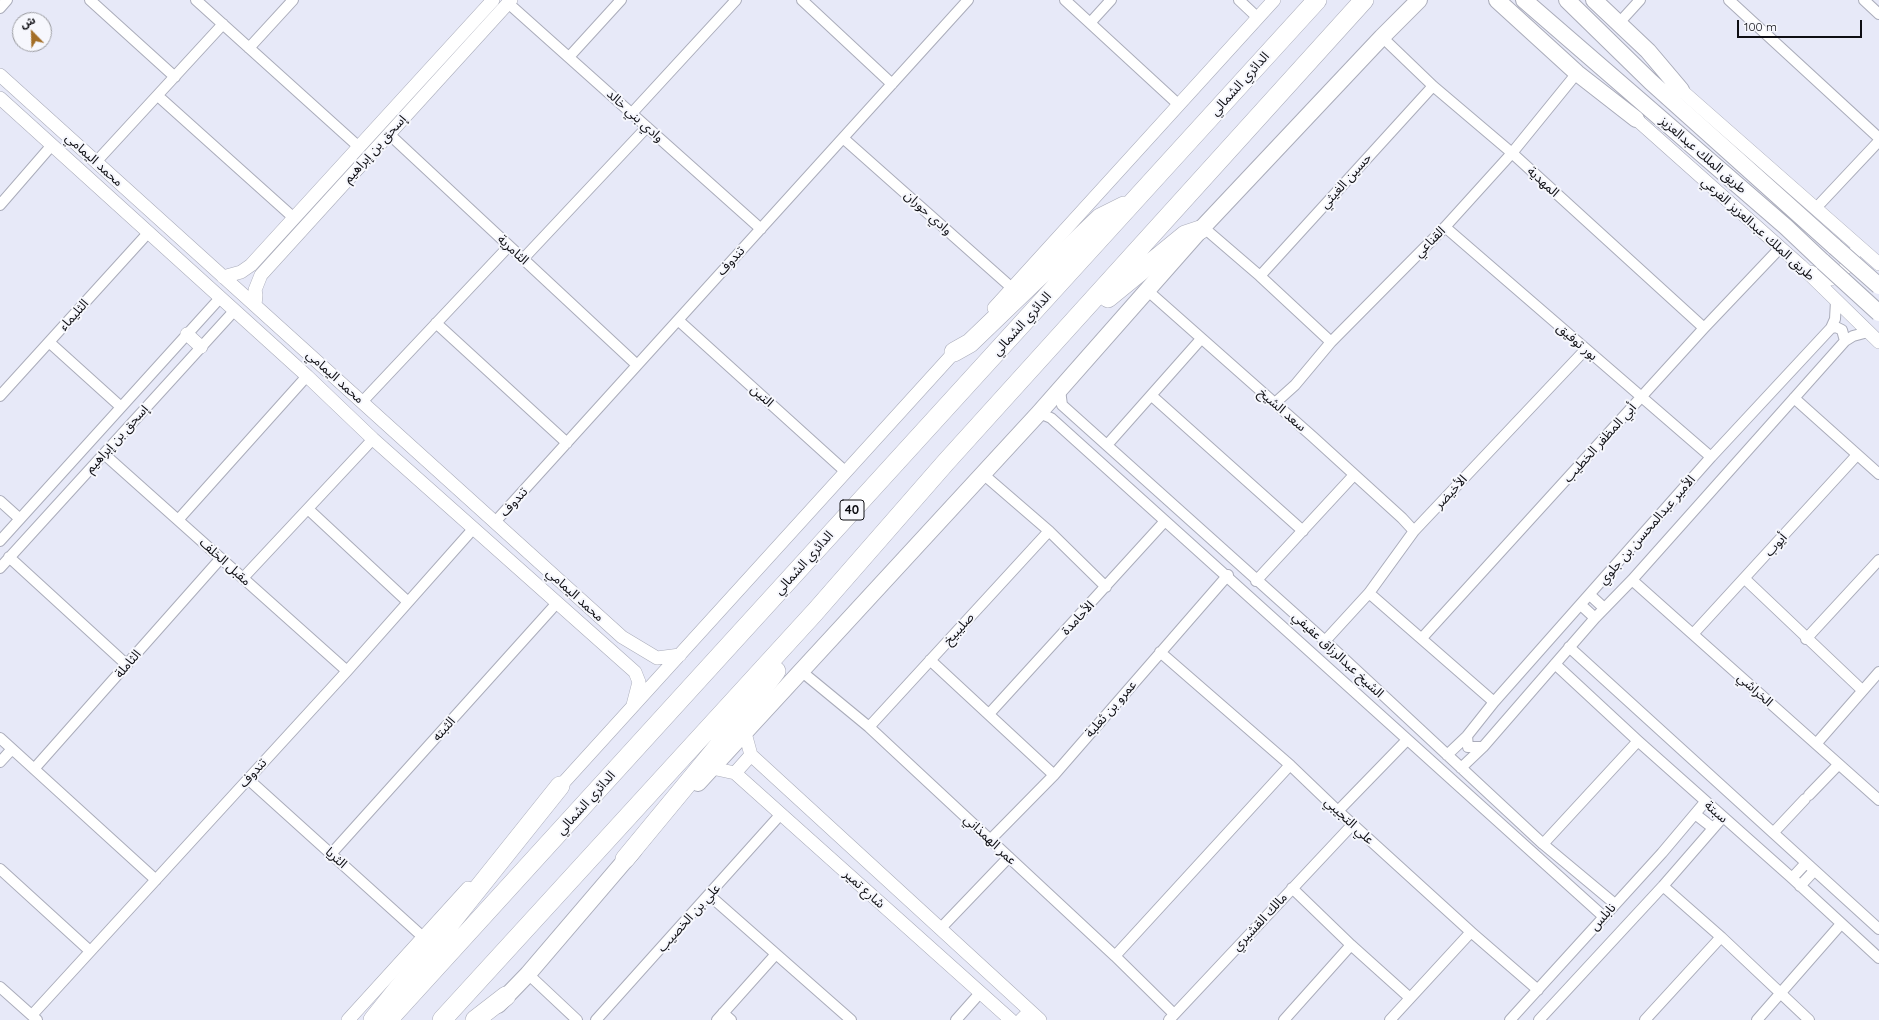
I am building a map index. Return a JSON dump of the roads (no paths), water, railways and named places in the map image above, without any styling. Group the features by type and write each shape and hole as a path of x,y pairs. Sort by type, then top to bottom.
{"highway":[{"name":"الدائري الشمالي","path":"388,1020 1317,0"},
{"path":"442,1020 815,612 946,462 1364,0"},
{"path":"954,352 970,343 1100,218 1134,200"},
{"path":"1070,326 1086,316 1185,236 1201,228"},
{"path":"625,859 734,727 792,650 815,612"},
{"path":"373,1020 560,786"},
{"path":"475,1020 506,996"}],"main road":[{"path":"1497,0 1577,73 1636,119"},
{"name":"طريق الملك عبدالعزيز","path":"1524,0 1786,227 1879,314"},
{"name":"طريق الملك عبدالعزيز","path":"1567,0 1651,82 1879,286"},
{"path":"1594,0 1648,51 1681,90"},
{"path":"485,1020 528,974 625,859 745,733 983,474 1045,415 1201,228 1417,1"},
{"path":"1589,20 1681,90"},
{"path":"1549,23 1636,119"}],"street":[{"path":"0,8 7,0"},
{"path":"90,0 174,77"},
{"path":"196,0 359,147"},
{"path":"249,48 293,0"},
{"name":"إسحق بن إبراهيم","path":"223,277 246,269 257,259 493,0"},
{"path":"570,57 622,0"},
{"path":"632,113 736,0"},
{"path":"802,0 892,84"},
{"name":"تندوف","path":"495,522 968,0"},
{"path":"1065,0 1179,105"},
{"path":"1090,23 1110,0"},
{"path":"1239,0 1258,18"},
{"path":"348,1020 1274,0"},
{"path":"1619,24 1640,0"},
{"path":"1729,0 1879,140 1816,208"},
{"path":"1864,0 1879,14"},
{"name":"إسحق بن إبراهيم","path":"254,305 257,281 268,266 510,1"},
{"name":"وادي بني خالد","path":"510,1 761,229"},
{"path":"96,162 223,24"},
{"name":"المهدية","path":"1382,37 1433,86 1512,153 1704,328"},
{"name":"القناعي","path":"1274,403 1295,385 1330,342 1445,227 1512,153 1577,73"},
{"name":"محمد اليمامي","path":"0,76 622,637 657,658 680,655"},
{"name":"حسين الغيثي","path":"1260,276 1433,86"},
{"path":"1681,90 1838,227 1873,255 1879,264"},
{"path":"158,96 294,218"},
{"name":"محمد اليمامي","path":"0,98 307,376 374,440 556,604 635,672 639,682 633,706"},
{"path":"16,112 26,99"},
{"name":"طريق الملك عبدالعزيز الفرعي","path":"1636,119 1801,266 1879,342"},
{"path":"523,259 647,127"},
{"name":"الثامرية","path":"388,134 637,365"},
{"name":"وادي حوران","path":"843,138 1012,288"},
{"path":"0,205 52,145"},
{"name":"بور توفيق","path":"1445,227 1585,350 1711,457"},
{"path":"1801,266 1821,278 1832,279 1852,263 1854,251 1851,240 1838,227"},
{"path":"1201,228 1260,276 1330,342"},
{"name":"الثليماء","path":"0,396 148,233"},
{"path":"362,402 509,246"},
{"name":"أبي المظفر الخطيب","path":"1422,638 1704,328 1780,248"},
{"path":"257,259 255,266 257,270 262,270 268,266"},
{"name":"سعد الشيخ","path":"1148,291 1402,518 1414,531"},
{"name":"إسحق بن إبراهيم","path":"0,541 220,298"},
{"name":"الأمير عبدالمحسن بن جلوي","path":"1448,755 1467,736 1494,702 1711,457 1831,328 1835,318 1836,301"},
{"name":"إسحق بن إبراهيم","path":"0,568 234,311"},
{"name":"التين","path":"678,320 846,472"},
{"path":"436,323 567,443"},
{"path":"1831,328 1836,327 1842,330 1845,341"},
{"name":"الأمير عبدالمحسن بن جلوي","path":"1461,768 1483,747 1595,618 1632,580 1845,341 1853,336 1868,332"},
{"path":"187,334 201,347"},
{"path":"1107,445 1201,339"},
{"path":"49,342 121,407"},
{"name":"الأخيضر","path":"1325,641 1369,593 1414,531 1585,350"},
{"path":"320,389 332,375"},
{"path":"178,520 307,376"},
{"path":"1152,396 1303,531"},
{"name":"الشيخ عبدالرزاق عفيفي","path":"1061,397 1107,445 1325,641 1543,844 1615,904"},
{"path":"1794,398 1879,474"},
{"name":"الشيخ عبدالرزاق عفيفي","path":"1045,415 1228,575 1407,740 1603,916"},
{"path":"243,578 374,440"},
{"name":"مقبل الخلف","path":"104,454 347,671"},
{"name":"أيوب","path":"1693,634 1858,455"},
{"path":"983,474 1049,530 1106,587"},
{"path":"1256,580 1354,475"},
{"path":"0,501 20,519"},
{"path":"308,509 408,602"},
{"name":"الأحامدة","path":"989,714 1165,521"},
{"name":"تندوف","path":"34,1018 90,951 347,671 473,529"},
{"name":"صليبيخ","path":"869,727 1049,530"},
{"path":"9,557 127,665"},
{"name":"الثاملة","path":"34,769 221,558"},
{"path":"1806,639 1879,560"},
{"name":"عمرو بن ثعلبة","path":"990,840 1054,775 1228,575"},
{"path":"1745,579 1806,639 1862,690"},
{"name":"الخراشي","path":"1632,580 1879,800"},
{"path":"1369,593 1494,702"},
{"path":"1590,595 1604,608"},
{"name":"الثبته","path":"331,854 556,604"},
{"path":"1581,605 1595,618"},
{"path":"609,651 626,646 627,643 622,637"},
{"name":"سبتة","path":"1569,648 1774,832 1814,871 1879,929"},
{"name":"علي التجيبي","path":"1160,652 1290,765 1338,812 1471,932 1538,990"},
{"path":"930,660 1054,775"},
{"name":"سبتة","path":"1555,664 1705,802 1792,878 1879,958"},
{"name":"عمر الهمذاني","path":"801,671 869,727 1115,956 1171,1017"},
{"path":"1816,744 1879,672"},
{"path":"745,733 751,755 940,929 1026,1015 1040,1020"},
{"path":"1467,736 1468,747 1483,747"},
{"path":"0,738 156,880"},
{"path":"1338,812 1407,740"},
{"path":"1543,844 1638,741"},
{"path":"0,762 12,749"},
{"path":"712,768 735,773 751,755"},
{"path":"1115,956 1290,765"},
{"path":"1774,832 1838,765"},
{"name":"شارع تمير","path":"735,773 780,815 1011,1020"},
{"name":"الثريا","path":"248,779 423,937"},
{"name":"نابلس","path":"1510,1020 1705,802"},
{"path":"1695,814 1713,828"},
{"name":"علي بن الخصيب","path":"596,1020 780,815"},
{"name":"نابلس","path":"1539,1020 1663,886 1723,817"},
{"name":"مالك القشيري","path":"1171,1017 1353,824"},
{"path":"940,929 1009,857"},
{"path":"1792,878 1806,863"},
{"path":"0,869 90,951"},
{"path":"1800,886 1814,871"},
{"path":"1663,886 1721,937 1809,1020"},
{"path":"1292,888 1350,945 1410,998"},
{"path":"1592,907 1603,905 1603,894"},
{"path":"709,895 851,1020"},
{"path":"1757,1020 1841,924"},
{"path":"1390,1020 1471,932"},
{"path":"1644,1020 1721,937"},
{"path":"1284,1020 1350,945"},
{"path":"732,1020 720,1016 776,954"},
{"path":"528,974 577,1020"},
{"path":"0,987 34,1018"},
{"path":"956,1020 980,993"}]}
